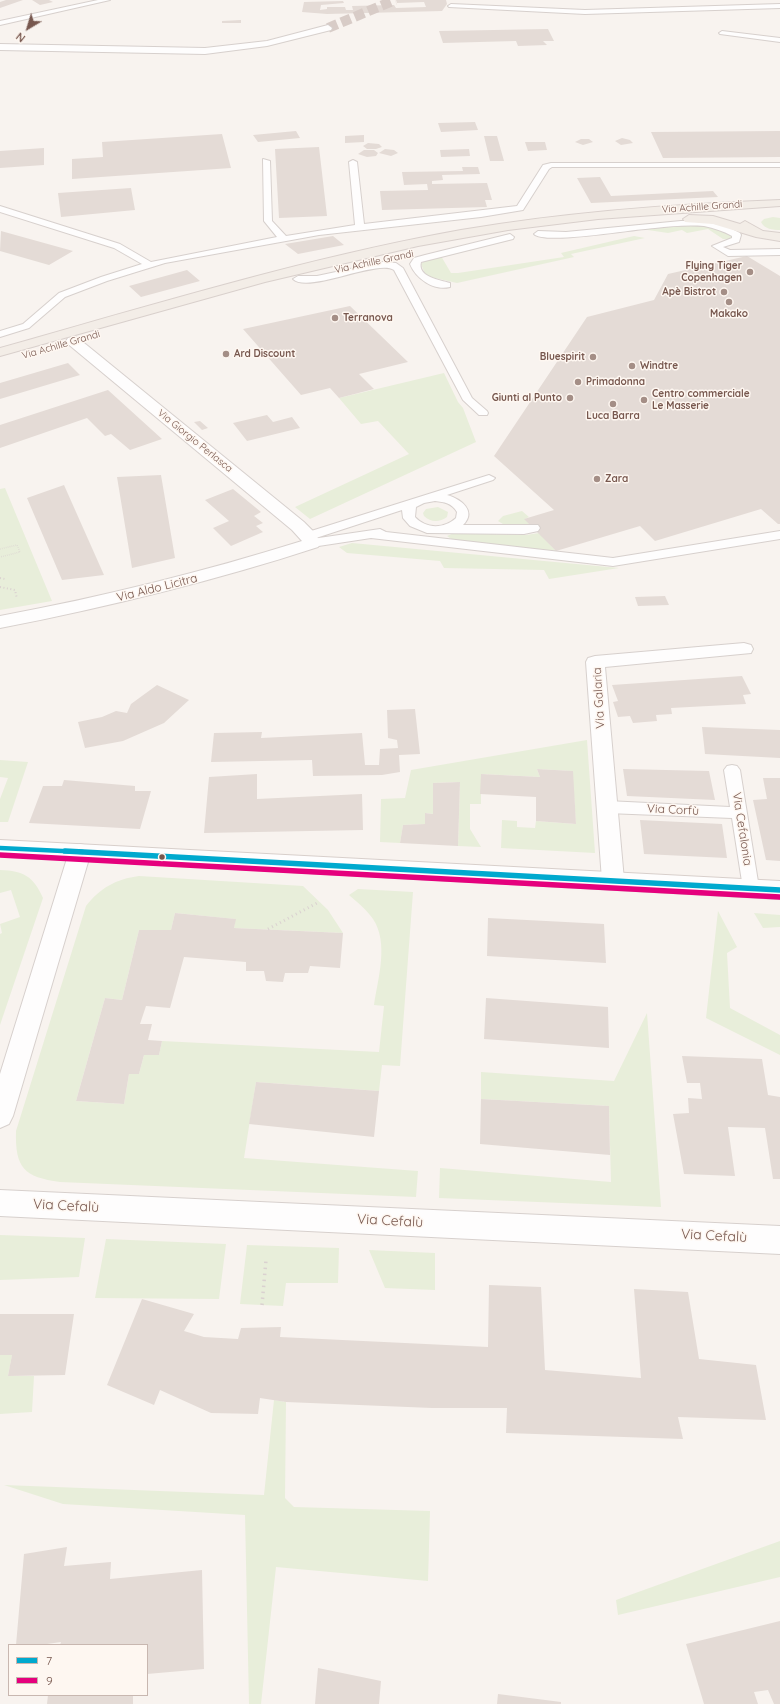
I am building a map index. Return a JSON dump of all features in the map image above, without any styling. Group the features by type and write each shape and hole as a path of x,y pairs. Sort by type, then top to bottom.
{"main road":[{"path":"759,233 743,224 742,219 744,214 751,211 777,207"},
{"name":"Via Achille Grandi","path":"0,352 271,276 386,249 462,234 577,218 644,212 777,207"},
{"name":"Via Achille Grandi","path":"0,362 298,280 408,255 510,237 695,219 731,224 775,239"}],"street":[{"path":"0,47 205,51 236,49 283,42 328,28"},
{"name":"Via Giorgio Perlasca","path":"74,341 310,540"},
{"name":"Via Aldo Licitra","path":"0,622 146,592 259,561 310,540"},
{"name":"Via Galaria","path":"613,880 595,662 744,649"},
{"path":"0,848 780,890"},
{"path":"0,1116 80,852"},
{"name":"Via Cefalù","path":"0,1203 780,1240"}],"lane":[{"path":"0,22 107,0"},
{"path":"451,6 488,6 531,11 585,12 780,6"},
{"path":"722,33 750,35 780,40"},
{"path":"266,161 268,221 283,238"},
{"path":"353,162 360,227"},
{"path":"0,334 26,326 62,295 150,265 283,238 360,227 481,214 520,208 545,168 550,165 780,165"},
{"path":"0,208 117,246 150,265"},
{"path":"538,234 566,235 623,228 695,223 722,226 732,230 737,235 736,240 716,246 728,253 780,250 775,239 763,247 739,252"},
{"path":"623,228 659,234"},
{"path":"447,285 422,277 416,269 415,264 417,260 442,252 483,246 510,237"},
{"path":"298,280 317,279 383,266 393,265 398,268 468,400 483,413"},
{"path":"310,540 418,501 489,478"},
{"path":"427,528 416,524 409,518 408,510 418,501 441,498 452,500 460,506 464,512 462,519 456,525 446,528"},
{"path":"310,540 404,529 446,528 524,530 534,528"},
{"path":"369,534 613,562 780,535"},
{"name":"Via Cefalonia","path":"732,770 751,888"},
{"name":"Via Corfù","path":"607,807 739,813"}],"path":[{"path":"0,549 17,545 20,552 0,556"},
{"path":"0,578 5,579"},
{"path":"0,587 15,590 17,601"},
{"path":"268,930 319,902"},
{"path":"262,1306 266,1260"}],"green space":[{"path":"773,217 780,218 780,230 766,228 762,224 761,222 764,219"},
{"path":"687,225 710,226 733,235 732,239 723,239 708,229 687,233 682,230 668,233 641,229"},
{"path":"634,236 645,238 571,254 574,257 457,283 430,277 425,274 421,264 426,259 441,256 451,273 458,273 564,257 561,253"},
{"path":"444,373 458,402 463,408 476,442 310,519 295,507 409,454 378,421 361,424 339,398"},
{"path":"5,488 52,601 0,610 0,489"},
{"path":"438,507 448,512 447,517 441,520 433,521 424,516 423,513 426,509"},
{"path":"522,511 529,517 525,519 530,525 503,524 498,521 503,516"},
{"path":"454,533 526,535 539,533 556,551 453,540 447,536"},
{"path":"352,543 619,568 549,579 544,570 444,568 440,561 347,553 339,547"},
{"path":"587,740 595,853 501,848 502,820 517,821 517,827 535,828 536,821 576,824 572,771 537,769 540,777 481,774 481,804 470,804 470,829 481,847 458,846 460,782 433,783 433,814 425,813 425,824 403,825 400,843 380,842 381,799 405,798 411,770"},
{"path":"0,760 28,762 8,822 0,822 0,799 8,778 0,777"},
{"path":"0,870 22,873 27,876 35,884 43,898 0,1025 0,934 2,933 0,924 20,917 11,890 0,893"},
{"path":"139,876 303,886 328,910 343,933 234,928 235,919 175,913 171,930 139,930 122,1000 105,998 76,1101 124,1104 129,1074 139,1074 144,1055 159,1055 162,1041 379,1052 384,1006 374,1005 381,961 378,928 365,909 349,895 358,889 413,892 400,1066 382,1065 379,1091 256,1082 244,1158 418,1171 416,1197 60,1182 38,1177 24,1168 17,1154 16,1131 86,906 97,894 109,885 123,879"},
{"path":"718,911 737,947 727,953 730,1008 780,1035 780,1055 706,1018"},
{"path":"754,913 780,915 780,927 763,928"},
{"path":"647,1013 661,1207 439,1198 440,1168 611,1182 609,1106 481,1099 481,1072 614,1081"},
{"path":"0,1235 85,1238 79,1277 0,1280"},
{"path":"106,1239 226,1244 219,1299 95,1298"},
{"path":"247,1245 339,1248 338,1283 286,1283 283,1306 240,1304"},
{"path":"369,1250 435,1253 435,1290 385,1288"},
{"path":"0,1355 12,1355 8,1376 34,1376 32,1412 0,1414"},
{"path":"274,1400 286,1402 285,1498 294,1507 430,1511 428,1581 276,1567 261,1704 249,1704 245,1515 63,1504 4,1485 264,1495"},
{"path":"780,1541 780,1577 618,1615 616,1600"}],"building":[{"path":"6,0 23,0 0,8 0,2"},
{"path":"32,0 49,0 53,2 40,5"},
{"path":"396,0 446,0 447,4 442,11 327,14 302,12 304,2 343,1 344,3 321,5 320,10 327,9 327,7 345,7 346,10 353,10 352,6 394,5 396,8 426,7 424,2 397,3"},
{"path":"241,20 241,23 222,23 222,21"},
{"path":"548,29 554,41 543,41 547,45 518,46 516,41 443,43 439,31"},
{"path":"475,122 478,130 441,132 438,123"},
{"path":"296,131 300,138 258,142 253,135"},
{"path":"780,131 780,157 663,158 651,132"},
{"path":"222,134 231,168 72,179 72,159 103,157 102,142"},
{"path":"364,135 364,142 345,143 345,136"},
{"path":"484,136 497,136 504,161 490,161"},
{"path":"622,138 630,140 633,143 621,145 615,141"},
{"path":"581,139 589,139 593,142 583,145 575,142"},
{"path":"525,142 545,142 547,150 528,151"},
{"path":"368,143 379,144 382,147 367,149 363,146"},
{"path":"319,147 327,216 279,218 275,149"},
{"path":"44,148 44,165 0,168 0,151"},
{"path":"385,149 394,150 398,153 391,156 379,153"},
{"path":"469,149 470,156 441,157 440,150"},
{"path":"364,150 374,150 378,153 376,156 367,157 358,154"},
{"path":"462,167 478,167 480,174 442,175 443,180 432,181 432,184 487,183 492,200 485,200 487,207 382,210 380,191 428,190 427,184 404,185 402,172 463,171"},
{"path":"600,177 611,196 713,191 718,197 591,203 577,178"},
{"path":"131,188 135,210 61,217 58,193"},
{"path":"1,231 73,251 49,265 0,251"},
{"path":"333,236 344,245 298,254 285,244"},
{"path":"747,256 780,276 780,524 778,524 761,509 655,541 640,526 556,551 524,519 554,510 494,456 587,317 654,300 668,274"},
{"path":"187,270 200,281 141,297 129,286"},
{"path":"350,306 408,362 359,374 374,389 339,398 330,388 301,395 243,329"},
{"path":"68,363 80,375 0,399 0,383"},
{"path":"108,390 162,439 130,450 111,434 105,436 87,418 0,448 0,425"},
{"path":"267,415 273,422 292,417 300,428 247,441 233,423"},
{"path":"200,421 208,428 202,430 194,422"},
{"path":"161,475 175,558 132,568 117,477"},
{"path":"64,485 104,575 62,580 27,498"},
{"path":"233,489 261,512 254,516 263,523 256,526 263,532 231,546 213,528 229,521 205,500"},
{"path":"665,596 669,605 638,606 635,597"},
{"path":"742,676 751,694 743,695 746,704 671,708 672,714 656,715 657,721 633,723 630,716 618,717 613,702 618,701 612,685"},
{"path":"157,685 189,700 164,723 123,741 85,748 78,722 102,717 116,711 127,713 131,704"},
{"path":"415,709 420,754 399,755 400,772 382,775 313,776 312,760 211,762 214,733 262,732 261,738 362,733 365,765 379,765 380,749 398,748 397,740 388,738 387,710"},
{"path":"702,727 780,730 780,758 705,754"},
{"path":"537,769 573,771 576,824 536,821 536,797 480,794 481,774 540,777"},
{"path":"623,769 709,771 715,800 627,796"},
{"path":"257,774 257,799 362,794 363,830 204,833 209,777"},
{"path":"763,778 780,778 780,861 766,860 753,800 767,799"},
{"path":"64,780 135,786 135,791 151,791 140,829 29,823 43,786 62,786"},
{"path":"460,782 458,846 400,843 403,825 425,824 425,813 433,814 433,783"},
{"path":"640,820 722,824 727,858 644,854"},
{"path":"175,913 236,919 234,928 343,933 340,968 310,966 308,973 285,973 283,982 266,981 264,971 246,971 246,962 184,957 170,1008 146,1006 140,1024 152,1024 148,1040 162,1041 159,1055 144,1055 139,1074 129,1074 124,1104 76,1101 105,998 122,1000 139,930 171,930"},
{"path":"488,918 604,924 606,963 487,956"},
{"path":"486,998 608,1007 609,1048 484,1039"},
{"path":"682,1056 762,1059 768,1095 780,1097 780,1179 773,1179 765,1128 728,1127 735,1176 684,1174 673,1114 689,1113 688,1098 702,1099 700,1083 687,1083"},
{"path":"256,1082 379,1091 374,1137 249,1124"},
{"path":"481,1099 609,1106 610,1155 480,1144"},
{"path":"489,1285 541,1287 545,1370 641,1378 634,1289 688,1292 699,1359 756,1365 766,1420 678,1417 683,1439 506,1433 507,1408 432,1408 286,1402 260,1398 258,1414 211,1413 160,1390 154,1405 107,1385 142,1299 194,1314 184,1331 204,1337 238,1339 241,1328 281,1327 280,1337 488,1347"},
{"path":"0,1314 74,1314 65,1375 8,1376 12,1355 0,1355"},
{"path":"67,1547 64,1566 111,1562 110,1579 202,1570 204,1669 148,1674 148,1644 60,1644 61,1642 47,1644 16,1644 24,1554"},
{"path":"780,1621 780,1704 774,1704 768,1690 754,1692 758,1704 704,1704 686,1644"},
{"path":"318,1668 381,1681 379,1704 315,1704"},
{"path":"498,1694 561,1702 561,1704 497,1704"},
{"path":"48,1696 133,1696 133,1704 47,1704"}],"tunnel":[{"path":"328,28 395,0"}],"transit line":[{"name":"7","path":"0,848 780,890"},
{"name":"9","path":"0,855 780,897"}],"place":[{"name":"Flying Tiger Copenhagen","path":"750,272"},
{"name":"Apè Bistrot","path":"724,292"},
{"name":"Makako","path":"729,302"},
{"name":"Terranova","path":"335,318"},
{"name":"Ard Discount","path":"226,354"},
{"name":"Bluespirit","path":"593,357"},
{"name":"Windtre","path":"632,366"},
{"name":"Primadonna","path":"578,382"},
{"name":"Giunti al Punto","path":"570,398"},
{"name":"Centro commerciale Le Masserie","path":"644,400"},
{"name":"Luca Barra","path":"613,404"},
{"name":"Zara","path":"597,479"}]}
